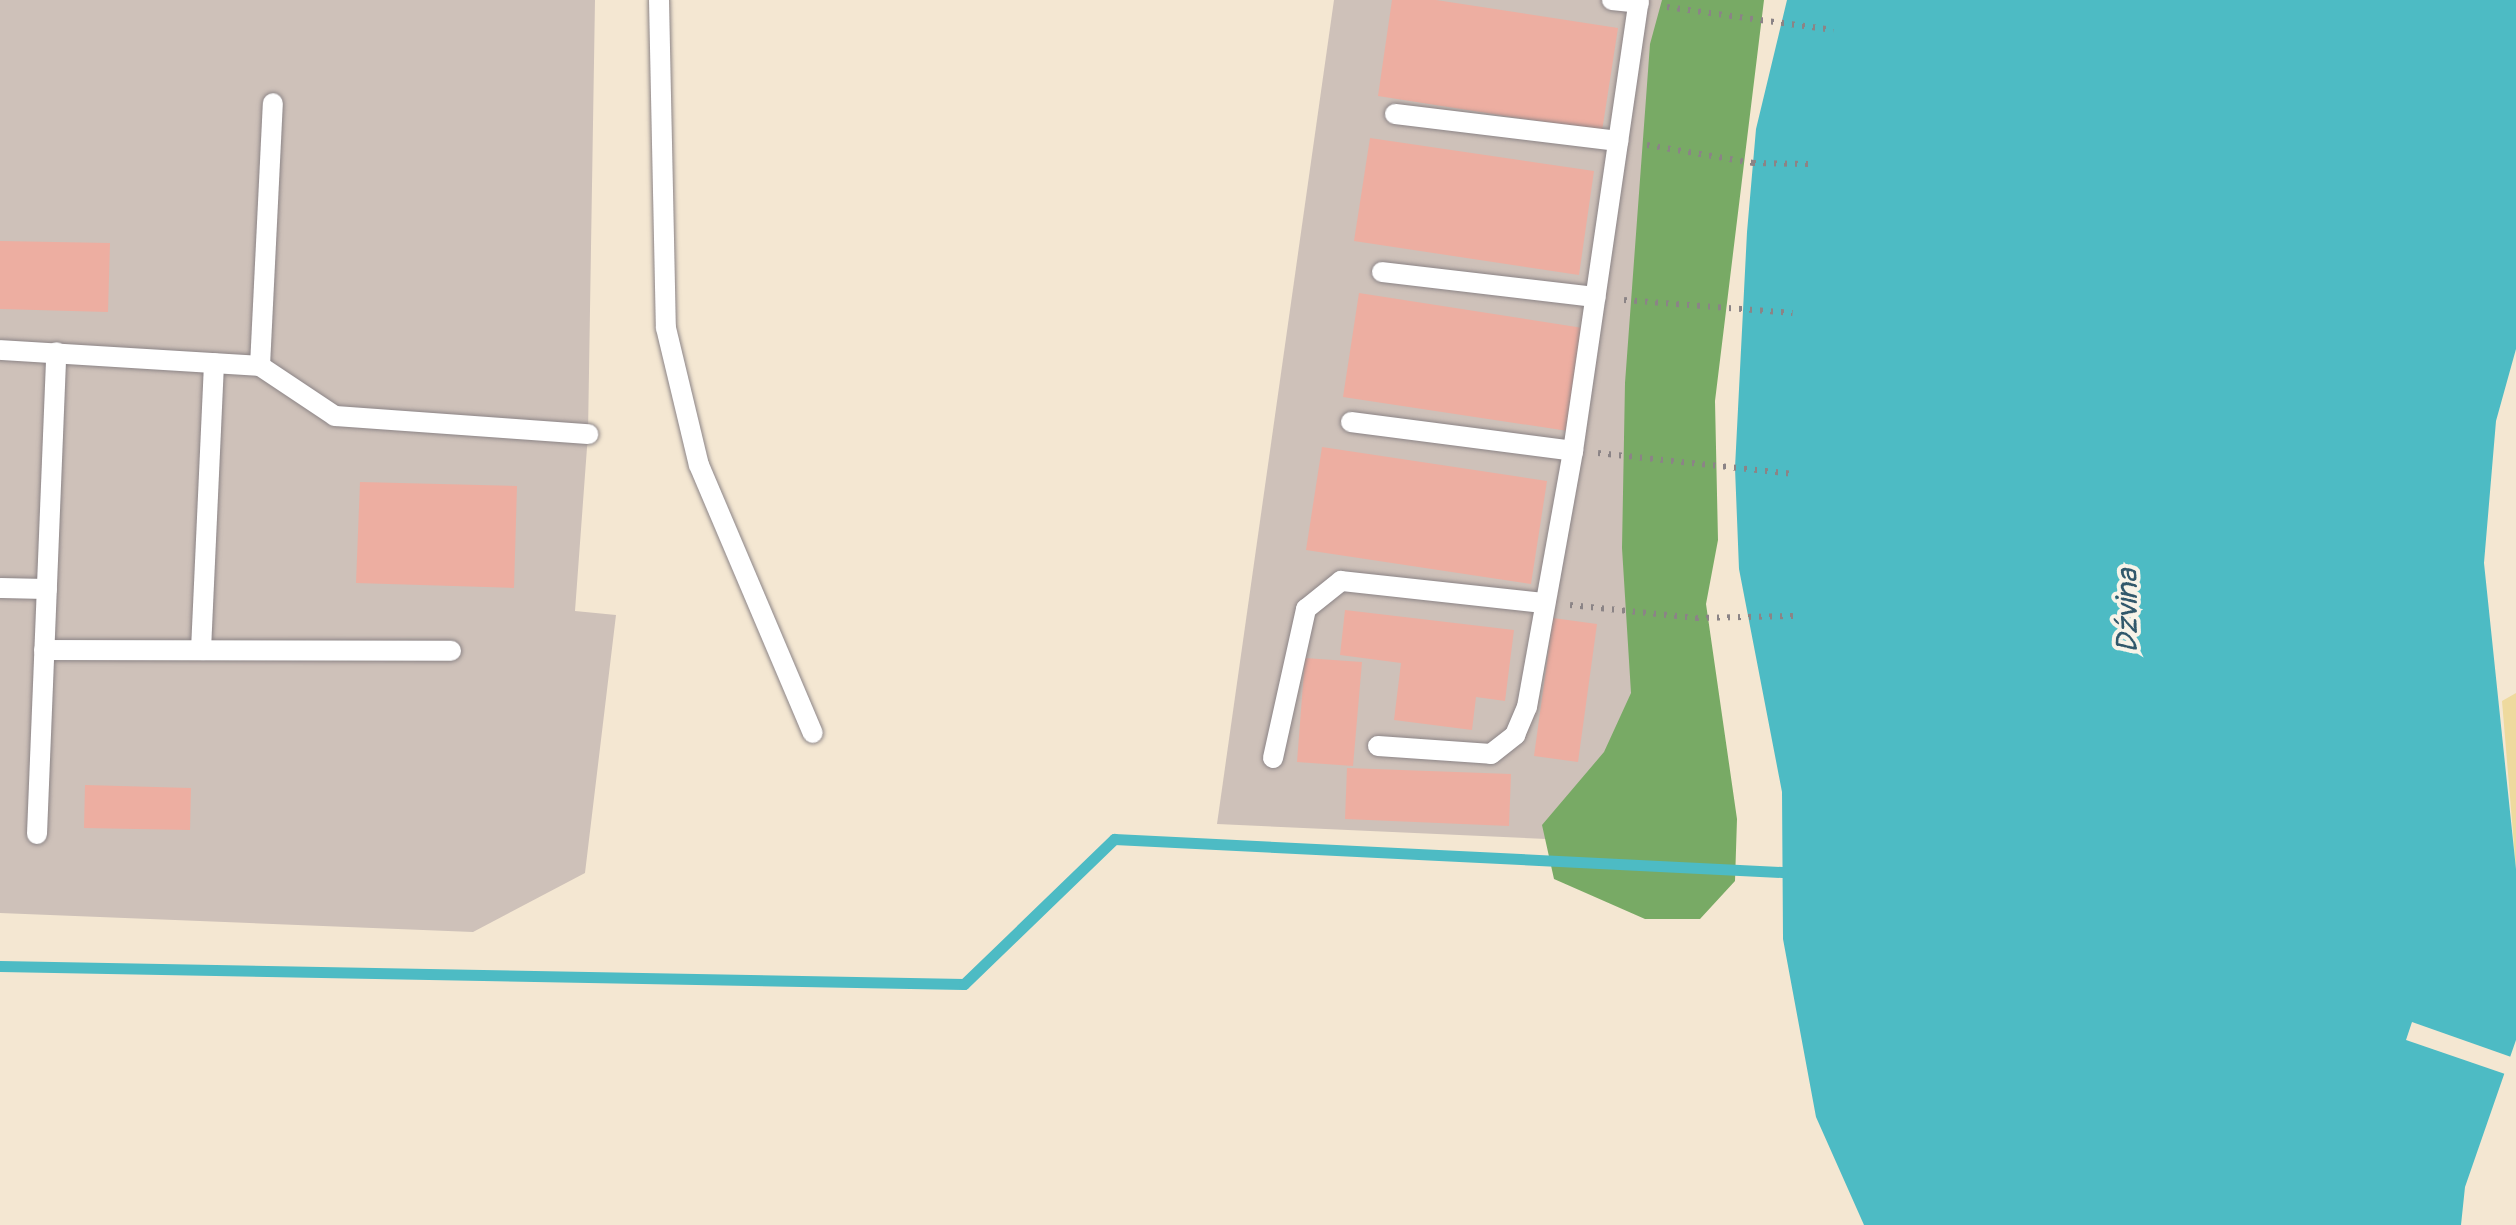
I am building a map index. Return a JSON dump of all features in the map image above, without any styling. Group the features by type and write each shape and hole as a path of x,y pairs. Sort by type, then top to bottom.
{"lane":[{"path":"659,0 666,328 699,465 813,732"},
{"path":"1378,746 1491,754 1515,735 1527,707 1573,450 1639,2 1612,0"},
{"path":"260,366 273,103"},
{"path":"1395,114 1618,141"},
{"path":"1382,272 1596,297"},
{"path":"0,350 260,366 336,416 588,434"},
{"path":"37,834 56,352"},
{"path":"201,650 214,363"},
{"path":"1351,422 1573,450"},
{"path":"1272,758 1306,609 1341,581 1545,603"},
{"path":"0,588 47,589"},
{"path":"44,650 450,652"}],"path":[{"path":"1639,2 1833,30"},
{"path":"1618,141 1753,163 1809,164"},
{"path":"1596,297 1792,312"},
{"path":"1573,450 1796,474"},
{"path":"1545,603 1696,618 1793,616"}],"shaded area":[{"path":"0,0 595,0 588,434 575,611 616,615 585,873 473,932 0,913"},
{"path":"1334,0 1722,0 1657,844 1217,824"}],"green space":[{"path":"1662,0 1764,0 1715,401 1718,540 1706,604 1737,819 1735,881 1700,919 1645,919 1554,879 1542,825 1604,752 1631,693 1622,548 1625,383 1650,44"}],"sand":[{"path":"2516,693 2516,869 2502,701"}],"water":[{"name":"Dźvina","path":"1787,0 2516,0 2516,349 2496,421 2484,563 2516,869 2516,1040 2465,1187 2461,1225 1864,1225 1816,1117 1783,939 1782,792 1739,569 1735,468 1747,232 1756,129"}],"pier":[{"path":"2412,1022 2514,1058 2508,1075 2406,1040"}],"building":[{"path":"1392,0 1436,0 1618,28 1602,131 1378,96"},
{"path":"1370,138 1594,171 1579,275 1354,241"},
{"path":"0,241 110,243 108,312 0,309"},
{"path":"1359,293 1583,328 1568,431 1343,397"},
{"path":"1322,447 1547,481 1531,584 1306,550"},
{"path":"360,482 517,486 514,588 356,583"},
{"path":"1345,610 1514,630 1505,701 1476,697 1472,730 1394,720 1401,663 1340,655"},
{"path":"1553,618 1597,624 1578,762 1534,756"},
{"path":"1305,658 1362,662 1353,766 1297,762"},
{"path":"1347,768 1511,774 1509,826 1345,819"},
{"path":"85,785 191,788 190,830 84,828"}],"waterway":[{"path":"0,966 964,984 1114,839 1782,872"}]}
